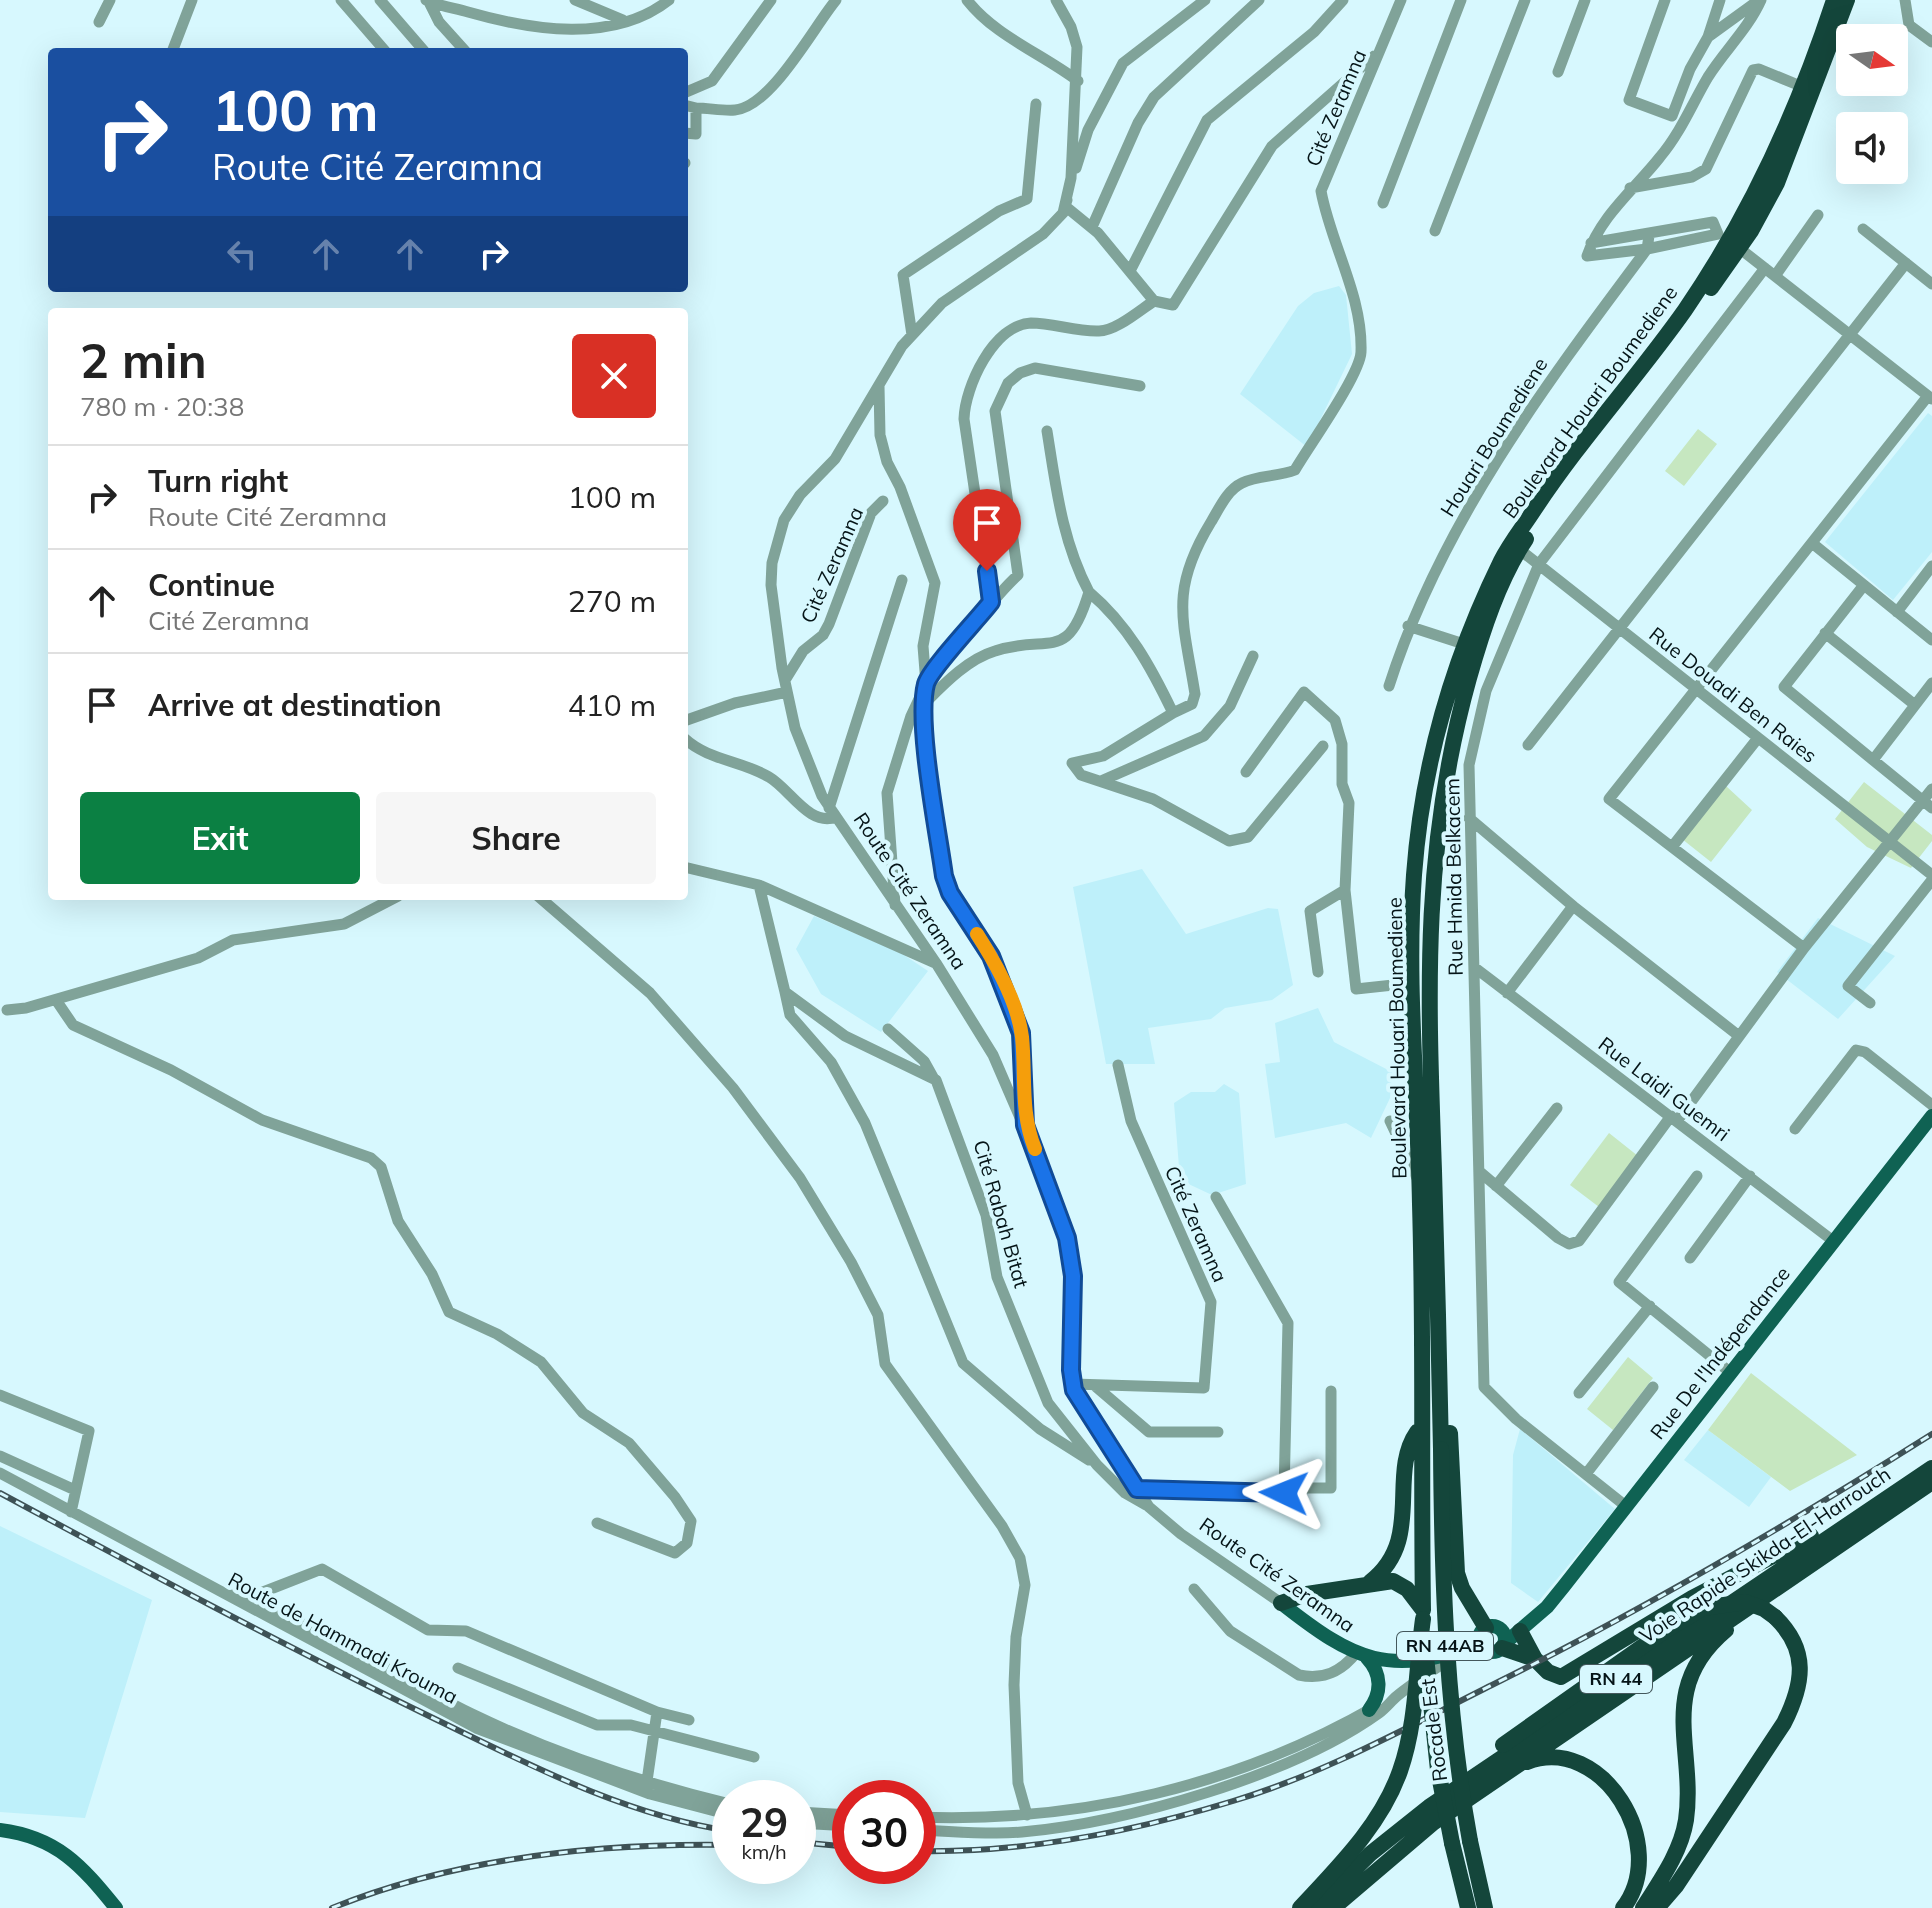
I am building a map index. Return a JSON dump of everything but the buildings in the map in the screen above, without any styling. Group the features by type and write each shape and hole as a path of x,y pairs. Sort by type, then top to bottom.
{"highway":[{"name":"Boulevard Houari Boumediene","path":"1729,241 1775,155 1834,0"},
{"name":"Boulevard Houari Boumediene","path":"1423,1614 1420,1184 1412,983 1414,875 1423,797 1444,709 1472,647 1502,558 1516,547 1549,488 1684,311 1795,144 1847,0"},
{"name":"Boulevard Houari Boumediene","path":"1441,1449 1427,980 1432,882 1442,790 1472,647"},
{"path":"1435,1199 1444,1212 1457,1573 1462,1588 1491,1627"},
{"path":"1370,1582 1388,1566 1397,1548 1410,1447 1420,1428"},
{"name":"Rocade Est","path":"1441,1449 1445,1659 1456,1766 1485,1908"},
{"name":"Voie Rapide Skikda-El-Harrouch","path":"1315,1908 1370,1854 1429,1807 1839,1527 1932,1468"},
{"name":"Voie Rapide Skikda-El-Harrouch","path":"1333,1908 1367,1875 1433,1823 1932,1482"},
{"path":"1520,1631 1535,1659 1548,1672 1561,1677 1692,1598 1819,1532 1839,1527"},
{"path":"1281,1603 1295,1596 1343,1590 1370,1582 1393,1581 1407,1589 1423,1614 1408,1742 1392,1791 1357,1846 1300,1908"},
{"path":"1643,1908 1674,1855 1686,1820 1681,1731 1687,1689 1696,1668 1718,1636 1769,1593"},
{"path":"1429,1807 1503,1745 1663,1632 1703,1608 1745,1602 1764,1609 1787,1628 1800,1654 1802,1674 1797,1697 1784,1723 1676,1886 1657,1908"},
{"name":"Rocade Est","path":"1423,1614 1436,1755 1468,1908"},
{"path":"1503,1646 1535,1659"},
{"path":"1501,1776 1529,1761 1556,1758 1572,1760 1600,1777 1625,1808 1639,1841 1640,1873 1623,1908"},
{"path":"1452,1843 1459,1908"},
{"path":"1346,1908 1367,1875"}],"main road":[{"name":"Rue De l'Indépendance","path":"1503,1646 1539,1614 1627,1507 1832,1240 1932,1116"},
{"name":"Route Cité Zeramna","path":"1281,1603 1361,1656 1387,1663 1413,1662 1480,1645"},
{"path":"1491,1627 1503,1632 1503,1646 1490,1652 1480,1645 1480,1633 1491,1627 1539,1614"},
{"path":"1361,1656 1379,1679 1378,1696 1369,1710"},
{"path":"0,1830 27,1833 80,1864 116,1908"}],"street":[{"path":"99,22 110,0"},
{"path":"174,48 192,0"},
{"path":"341,0 383,48"},
{"path":"380,0 422,48"},
{"path":"575,0 623,21"},
{"path":"428,1 523,28 588,28 651,13 669,0"},
{"path":"688,91 712,81 771,0"},
{"path":"688,133 696,134 690,106 736,110 753,104 769,91 836,0"},
{"path":"967,0 997,31 1046,56 1078,81"},
{"path":"1056,0 1071,27 1077,47 1078,81 1071,178 1065,206"},
{"path":"1065,206 1088,130 1123,63 1205,0"},
{"path":"1092,227 1138,123 1154,97 1259,0"},
{"path":"1130,271 1207,120 1314,32 1343,0"},
{"name":"Cité Zeramna","path":"1323,746 1248,837 1229,841 1153,799 1081,775 1072,763 1103,756 1192,704 1195,694 1180,600 1187,570 1203,536 1228,494 1241,484 1295,470 1362,354 1354,295 1327,223 1321,191 1401,0"},
{"path":"1383,203 1461,0"},
{"path":"1435,231 1525,0"},
{"path":"1558,72 1585,0"},
{"path":"1665,0 1629,100 1672,116 1690,69 1708,37 1720,0"},
{"path":"1708,37 1760,0"},
{"path":"1729,241 1587,256 1591,243 1629,188 1659,159 1683,126 1709,76 1753,18 1760,0"},
{"path":"1905,0 1909,25 1932,42"},
{"path":"428,1 458,48"},
{"path":"1065,206 1092,227 1154,301 1173,305 1194,278 1272,146 1379,51"},
{"path":"1629,188 1692,177 1706,169 1753,70 1759,69 1803,87"},
{"path":"912,335 903,275 999,211 1027,199 1036,104"},
{"name":"Route Cité Zeramna","path":"1065,206 1055,224 942,303 912,335 835,459 800,495 784,520 777,542 771,585 786,686 802,751 833,812 936,963 993,1055 1025,1125 1067,1238 1073,1276 1073,1384 1149,1507 1181,1534 1281,1603"},
{"path":"1775,276 1818,215"},
{"path":"1591,243 1649,236 1713,222 1729,241 1930,398 1609,799 1804,948"},
{"path":"1863,229 1932,284"},
{"name":"Houari Boumediene","path":"1389,686 1408,626 1438,564 1539,393 1647,249 1649,236"},
{"path":"1528,745 1906,263"},
{"name":"Rue Hmida Belkacem","path":"1627,1507 1516,1419 1484,1387 1469,765 1486,691 1539,564 1765,268"},
{"path":"991,602 964,419 965,403 974,373 1011,330 1028,323 1102,332 1154,301"},
{"path":"895,906 887,793 911,716 935,667 961,642 991,602 1018,575 995,411 1008,383 1020,373 1035,368 1140,386"},
{"path":"879,386 880,435 887,462 900,487 935,583 923,646 925,703 944,876 950,893 991,956 1021,1033 1025,1125"},
{"path":"1047,431 1064,534 1072,559 1089,592 1112,612 1148,661 1173,713"},
{"name":"Cité Zeramna","path":"786,686 803,651 823,635 829,624 871,513 883,501"},
{"path":"1812,543 1932,640"},
{"name":"Rue Douadi Ben Raies","path":"1516,547 1932,878"},
{"path":"1897,612 1932,566"},
{"path":"688,742 700,752 769,776 814,816 828,820 833,812 902,580"},
{"path":"1864,585 1784,687 1927,804"},
{"path":"925,703 948,679 994,651 1057,643 1071,635 1089,592"},
{"path":"1408,626 1472,647"},
{"path":"1825,633 1915,705"},
{"path":"1100,781 1204,736 1230,706 1253,656"},
{"path":"1873,760 1932,683"},
{"path":"688,720 786,686"},
{"path":"1246,772 1304,692 1335,720 1342,744 1342,784 1349,803 1345,890 1356,989 1412,983"},
{"path":"1672,847 1758,738"},
{"path":"1480,1172 1558,1238 1569,1244 1579,1241 1804,948 1889,842 1927,804 1932,789"},
{"path":"1469,818 1573,906 1739,1036"},
{"path":"688,868 759,885 936,963"},
{"path":"1870,1003 1848,986 1932,878"},
{"name":"Cité Rabah Bitat","path":"759,885 790,1015 831,1062 865,1123 963,1363 981,1382 1049,1436 1097,1465"},
{"path":"1318,972 1310,911 1345,890"},
{"path":"2,1010 56,1000 198,958 233,940 344,924 390,900"},
{"path":"543,900 650,993 751,1112 800,1178 851,1262 878,1315 885,1364 1002,1526 1020,1558 1025,1585 1016,1637 1014,1685 1018,1783 1027,1815"},
{"path":"1507,993 1573,906"},
{"name":"Rue Laidi Guemri","path":"1474,967 1832,1240"},
{"path":"785,992 845,1036 934,1080"},
{"path":"56,1000 73,1025 171,1070 262,1120 360,1152 381,1167 398,1221 432,1274 443,1305 454,1316 497,1334 541,1362 583,1413 629,1443 642,1456 689,1515 691,1528 687,1543 675,1553 597,1523"},
{"name":"Cité Rabah Bitat","path":"888,1029 924,1061 961,1139 986,1215 997,1277 1048,1403 1097,1465 1125,1493 1149,1507"},
{"path":"1795,1129 1856,1050 1865,1052 1932,1105"},
{"name":"Cité Zeramna","path":"1073,1384 1204,1388 1211,1302 1131,1121 1118,1065"},
{"path":"1496,1186 1557,1108"},
{"path":"1390,1121 1420,1184"},
{"path":"1697,1176 1619,1282 1731,1373"},
{"path":"1690,1258 1750,1176"},
{"name":"Cité Zeramna","path":"1216,1197 1288,1323 1284,1488"},
{"path":"1579,1393 1650,1306"},
{"path":"1094,1385 1149,1432 1218,1432"},
{"path":"1586,1474 1653,1387"},
{"path":"1137,1489 1284,1493 1284,1488 1331,1488 1331,1391"},
{"path":"0,1395 89,1431 71,1512"},
{"path":"0,1456 75,1490"},
{"path":"0,1473 205,1586"},
{"path":"245,1599 322,1569 428,1630 466,1631 657,1712 689,1720"},
{"name":"Route de Hammadi Krouma","path":"205,1586 273,1608 472,1714 532,1740 646,1786 712,1800"},
{"name":"Route de Hammadi Krouma","path":"205,1586 476,1728 712,1809"},
{"path":"1194,1589 1230,1631 1299,1675 1312,1678 1334,1672 1361,1656"},
{"path":"936,1817 1027,1815 1094,1808 1219,1775 1298,1746 1395,1697 1459,1652"},
{"path":"458,1668 597,1725 631,1725 754,1757"},
{"path":"936,1830 1019,1832 1070,1827 1150,1808 1299,1756 1380,1713 1395,1697"},
{"path":"646,1786 657,1712"}],"shaded area":[{"path":"1339,286 1346,295 1352,354 1307,447 1240,394 1298,306 1314,293"},
{"path":"1928,413 1932,416 1932,552 1893,600 1825,542"},
{"path":"1142,869 1186,934 1268,908 1278,909 1293,985 1272,1000 1225,1008 1211,1019 1148,1028 1155,1064 1106,1064 1073,887"},
{"path":"814,916 901,953 928,971 881,1032 821,994 796,949"},
{"path":"1818,918 1895,956 1838,1019 1777,972"},
{"path":"1318,1008 1334,1042 1392,1072 1390,1098 1371,1138 1346,1123 1275,1138 1265,1064 1280,1062 1275,1023"},
{"path":"1224,1084 1239,1093 1246,1184 1212,1195 1180,1180 1174,1103 1191,1092 1215,1092"},
{"path":"1520,1429 1615,1509 1538,1602 1511,1583 1513,1455"},
{"path":"1708,1430 1771,1477 1749,1507 1684,1460"},
{"path":"0,1526 152,1600 85,1818 0,1812"}],"green space":[{"path":"1698,429 1717,444 1684,486 1665,471"},
{"path":"1864,782 1932,835 1932,841 1911,868 1867,847 1835,819"},
{"path":"1726,786 1752,810 1711,862 1682,839"},
{"path":"1609,1133 1638,1156 1599,1207 1570,1185"},
{"path":"1628,1357 1653,1378 1613,1430 1587,1409"},
{"path":"1751,1373 1857,1455 1790,1491 1708,1430"}],"railway":[{"path":"936,1851 1038,1844 1117,1831 1233,1801 1332,1764 1605,1627 1770,1533 1932,1434"},
{"path":"0,1493 322,1663 539,1769 652,1813 712,1827"},
{"path":"816,1844 832,1845"},
{"path":"332,1908 428,1877 528,1857 629,1847 712,1845"}],"slow traffic":[{"path":"977,934 991,956 1021,1033 1025,1125 1035,1149"}],"route":[{"path":"987,571 991,602 961,642 935,667 926,684 924,717 944,876 950,893 991,956 1021,1033 1025,1125 1057,1203 1067,1238 1073,1276 1071,1370 1074,1390 1137,1489 1284,1493"}]}
